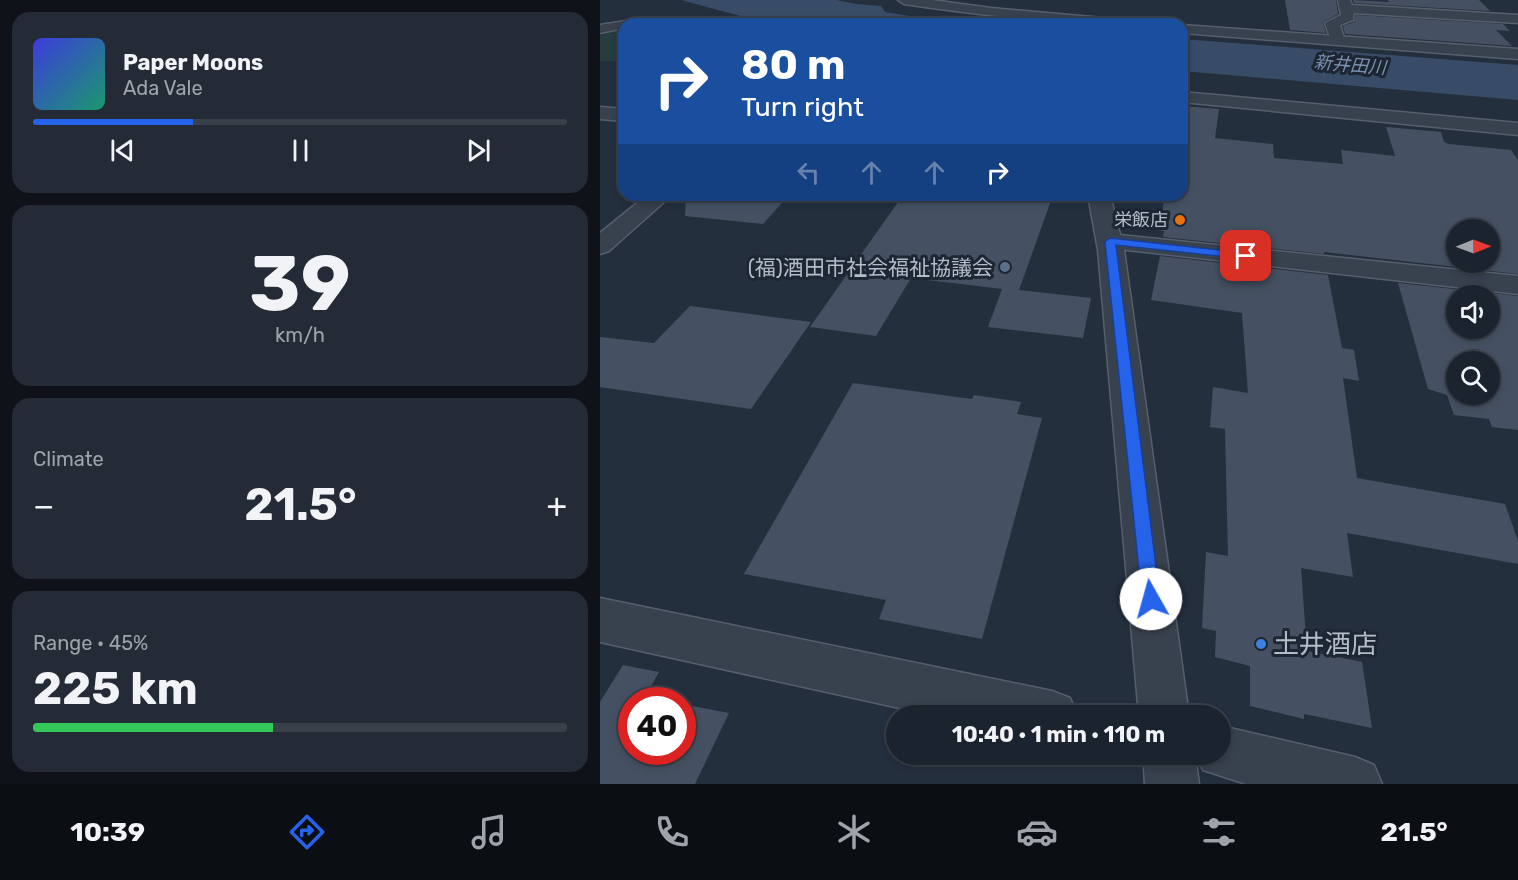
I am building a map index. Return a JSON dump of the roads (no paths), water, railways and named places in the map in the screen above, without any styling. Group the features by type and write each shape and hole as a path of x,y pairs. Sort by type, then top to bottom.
{"street":[{"path":"904,0 1039,18"},
{"path":"1052,0 1060,18"},
{"path":"1338,41 1332,23 1348,16 1346,4 1518,19"},
{"path":"600,29 618,25"},
{"path":"1188,28 1518,54"},
{"path":"1188,98 1518,129"},
{"path":"600,113 618,114"},
{"path":"600,246 654,201"},
{"path":"1100,201 1110,242 1163,705"},
{"path":"1110,242 1518,285"},
{"path":"600,620 1000,705"},
{"path":"1231,754 1354,784"},
{"path":"1169,765 1172,784"}],"water":[{"path":"681,0 837,0 881,6 885,12 922,18 748,18"},
{"name":"新井田川","path":"1188,39 1518,65 1518,100 1188,72"}],"place":[{"name":"栄飯店","path":"1180,220"},
{"name":"(福)酒田市社会福祉協議会","path":"1005,267"},
{"name":"土井酒店","path":"1261,644"}]}
